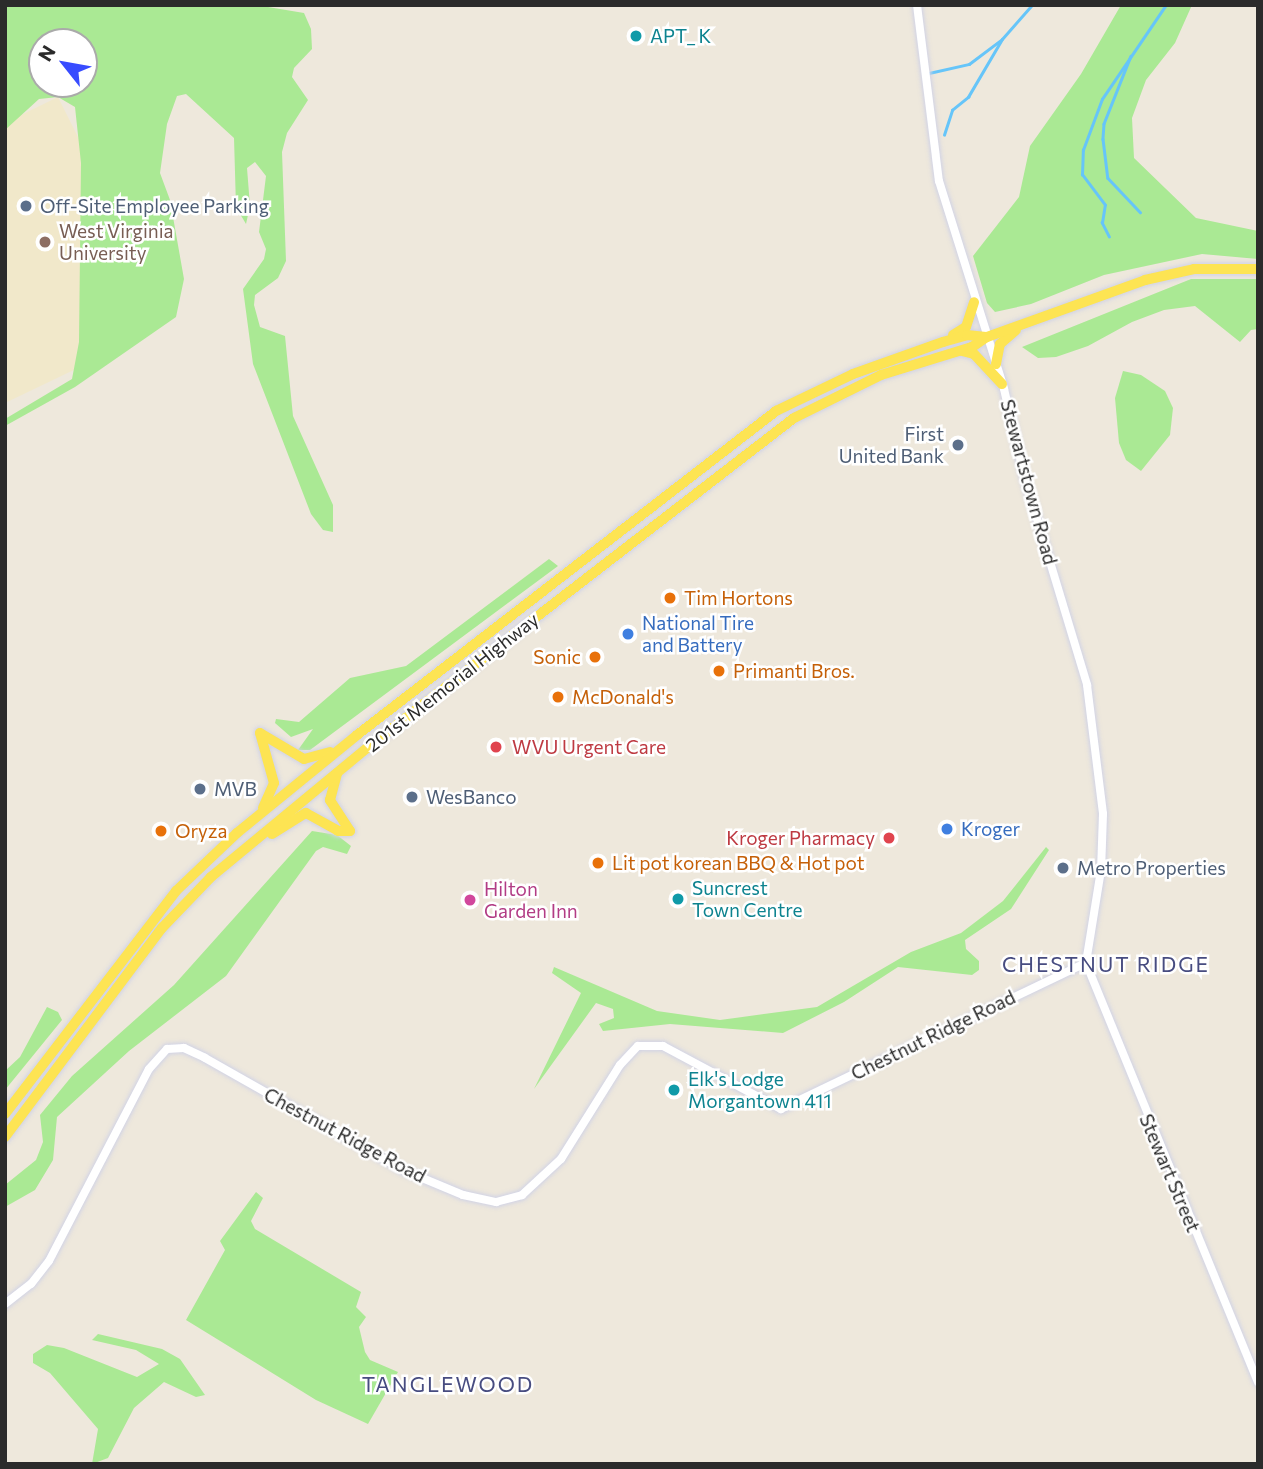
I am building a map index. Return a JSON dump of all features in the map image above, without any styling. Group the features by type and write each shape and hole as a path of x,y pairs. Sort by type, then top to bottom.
{"main road":[{"name":"201st Memorial Highway","path":"5,1137 162,928 227,863 337,773 793,418 869,380 1169,274 1220,267 1258,269"},
{"path":"943,342 966,327 974,302"},
{"path":"996,364 1000,344 1028,323"},
{"name":"201st Memorial Highway","path":"5,1114 158,910 260,814 357,735 765,418 853,374 967,335 987,337"},
{"path":"947,354 974,354 1002,384"},
{"path":"260,814 274,783 260,733 304,759 316,759 357,735"},
{"path":"227,863 296,816 306,813 338,831 350,831 330,800 337,773"}],"street":[{"name":"Stewartstown Road","path":"916,5 931,143 974,302 1002,384 1025,479 1087,685 1100,782 1101,870 1086,962"},
{"name":"Chestnut Ridge Road","path":"5,1304 44,1268 149,1069 167,1049 184,1048 205,1058 403,1170 463,1195 496,1202 512,1200 533,1188 561,1159 620,1065 638,1046 663,1046 782,1109 1086,962"},
{"name":"Stewart Street","path":"1086,962 1258,1381"}],"shaded area":[{"name":"West Virginia University","path":"58,98 88,157 80,367 5,403 5,130 15,118"}],"green space":[{"path":"5,5 256,5 304,13 311,29 312,49 294,68 292,77 308,100 287,133 282,152 286,261 278,278 255,295 254,305 260,327 285,336 293,416 333,505 333,532 323,530 311,514 253,364 243,289 264,259 266,249 259,232 266,176 255,162 247,168 250,206 246,224 236,207 234,138 186,94 177,96 167,124 160,173 170,200 184,279 176,317 75,387 5,426 5,419 72,379 79,342 81,163 75,107 60,98 98,98 98,28 28,28 28,98 48,98 39,99 5,130"},
{"path":"1121,5 1192,5 1175,43 1146,80 1132,118 1134,158 1196,218 1258,231 1258,259 1202,254 1104,275 1031,304 995,312 987,303 973,256 1019,197 1030,146 1081,74"},
{"path":"1191,279 1258,279 1258,329 1251,330 1240,342 1195,306 1164,310 1132,322 1088,346 1056,357 1038,358 1022,347"},
{"path":"1123,371 1141,375 1165,391 1173,408 1170,435 1141,471 1126,460 1119,443 1115,398"},
{"path":"549,559 558,566 310,750 298,750 313,729 291,737 275,723 276,719 299,722 350,678 406,666"},
{"path":"312,831 337,835 351,846 347,854 323,847 316,851 226,976 129,1051 57,1117 53,1160 35,1190 5,1207 5,1185 36,1160 43,1142 40,1115 72,1076 174,985"},
{"path":"1046,847 1049,850 1011,909 965,940 966,949 979,961 979,970 972,975 898,967 844,1002 783,1033 670,1024 603,1031 599,1024 614,1018 613,1009 596,1003 534,1089 581,993 552,973 554,967 657,1011 720,1020 817,1007 911,952 961,933 1003,901"},
{"path":"47,1007 58,1012 62,1020 5,1090 5,1071 20,1057"},
{"path":"256,1192 263,1198 251,1221 255,1229 361,1292 356,1307 366,1317 359,1327 365,1352 370,1360 398,1372 368,1424 316,1400 186,1320 225,1250 220,1241"},
{"path":"98,1334 162,1349 180,1359 205,1395 196,1397 164,1382 134,1408 108,1458 92,1464 98,1429 50,1373 33,1363 33,1354 47,1345 64,1348 137,1377 159,1364 136,1350 92,1340"}],"waterway":[{"path":"944,135 952,110 968,97 1002,39 1032,5"},
{"path":"1109,237 1102,223 1105,205 1082,175 1083,150 1102,99 1166,5"},
{"path":"929,73 969,64 1001,40"},
{"path":"1131,56 1104,124 1103,139 1108,178 1140,212"}],"place":[{"name":"APT_ K","path":"636,36"},
{"name":"Off-Site Employee Parking","path":"26,206"},
{"name":"West Virginia University","path":"45,242"},
{"name":"First United Bank","path":"958,445"},
{"name":"Tim Hortons","path":"670,598"},
{"name":"National Tire and Battery","path":"628,634"},
{"name":"Sonic","path":"595,657"},
{"name":"Primanti Bros.","path":"719,671"},
{"name":"McDonald's","path":"558,697"},
{"name":"WVU Urgent Care","path":"496,747"},
{"name":"MVB","path":"200,789"},
{"name":"WesBanco","path":"412,797"},
{"name":"Kroger","path":"947,829"},
{"name":"Oryza","path":"161,831"},
{"name":"Kroger Pharmacy","path":"889,838"},
{"name":"Lit pot korean BBQ & Hot pot","path":"598,863"},
{"name":"Metro Properties","path":"1063,868"},
{"name":"Suncrest Town Centre","path":"678,899"},
{"name":"Hilton Garden Inn","path":"470,900"},
{"name":"Elk's Lodge Morgantown 411","path":"674,1090"}],"district":[{"name":"CHESTNUT RIDGE","path":"1106,964"},
{"name":"TANGLEWOOD","path":"448,1384"}]}
